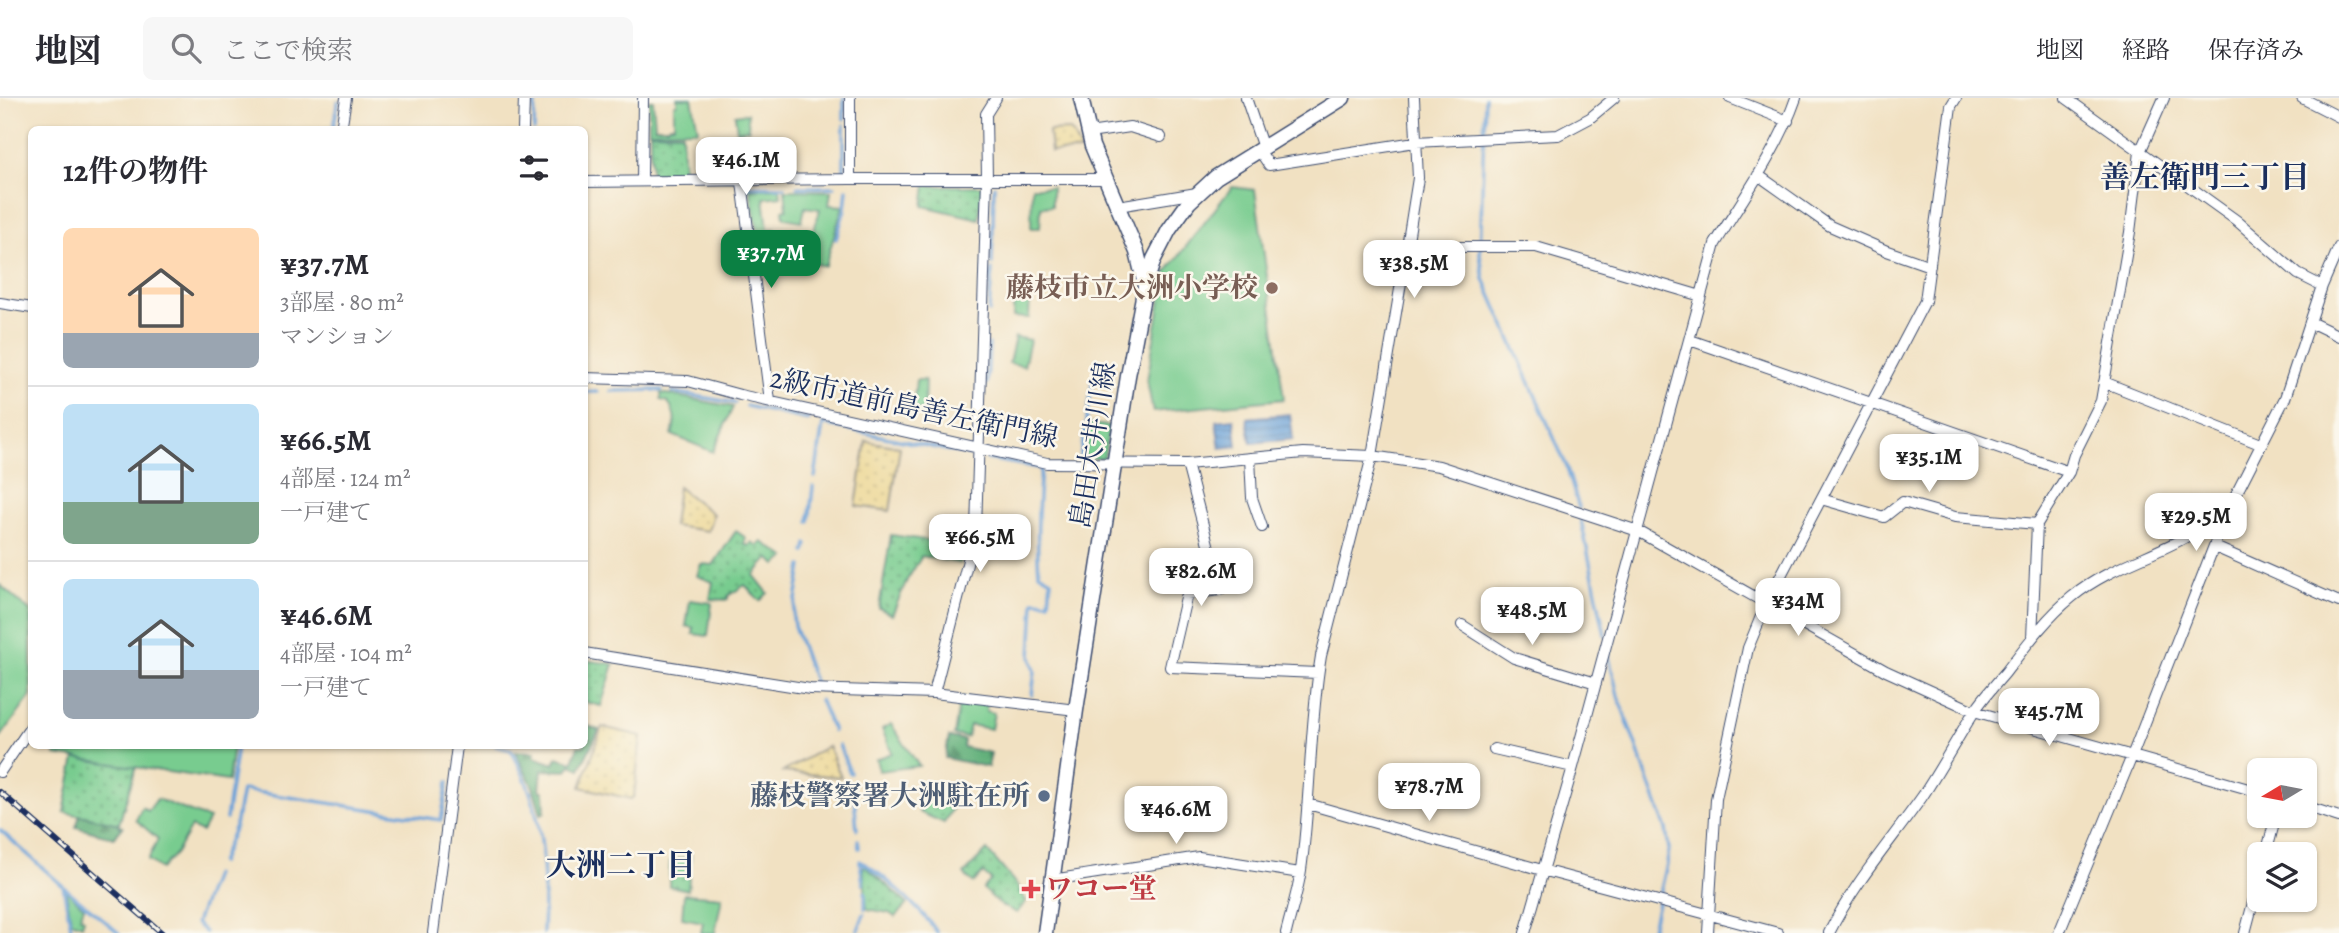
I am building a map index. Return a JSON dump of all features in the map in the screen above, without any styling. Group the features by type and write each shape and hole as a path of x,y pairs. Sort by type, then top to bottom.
{"main road":[{"path":"1081,98 1089,133 1137,252 1145,286"},
{"name":"島田大井川線","path":"1045,933 1076,710 1128,376 1145,286 1154,259 1169,230 1189,202 1216,177 1343,98"}],"street":[{"path":"342,126 346,98"},
{"path":"523,126 524,98"},
{"path":"642,181 643,98"},
{"path":"849,179 850,98"},
{"path":"934,692 976,529 987,179 986,114 996,98"},
{"path":"1246,98 1261,149 1269,165 1415,142 1558,135 1590,118 1614,98"},
{"path":"1286,933 1300,873 1318,673 1372,456 1418,178 1414,98"},
{"path":"1730,98 1788,121"},
{"path":"1525,933 1573,767 1715,244 1788,121 1796,98"},
{"path":"1708,933 1716,799 1748,648 1767,602 1925,300 1951,106 1956,98"},
{"path":"2066,98 2236,220 2298,274 2322,286"},
{"path":"2032,638 2037,524 2069,472 2074,455 2101,401 2130,232 2140,152 2164,98"},
{"path":"2302,98 2339,117"},
{"path":"1089,133 1130,127 1161,137"},
{"path":"1758,175 1830,226 1930,266"},
{"path":"588,182 1107,179"},
{"path":"742,182 770,401"},
{"path":"1118,206 1199,192"},
{"path":"1407,247 1536,247 1701,296"},
{"path":"2059,933 2232,501 2285,398 2322,286 2339,247"},
{"path":"0,303 28,307"},
{"path":"2310,322 2339,336"},
{"path":"1690,340 2069,472"},
{"name":"2級市道前島善左衛門線","path":"588,378 688,381 1047,463 1187,464 1303,453 1372,456 1439,466 1638,531 1886,671 1974,711 2247,789"},
{"path":"2104,382 2260,444"},
{"path":"1250,458 1252,499 1262,527"},
{"path":"1187,464 1220,590 1187,594 1170,667 1318,673"},
{"path":"1821,499 1884,517 1903,502 1955,517 2037,524"},
{"path":"1829,933 1844,903 1923,796 1974,711 2032,638 2071,597 2115,569 2175,544 2216,518 2232,501"},
{"path":"2214,547 2339,602"},
{"path":"1462,625 1514,658 1596,683"},
{"path":"588,654 810,690 934,692 1076,710"},
{"path":"1,769 28,730"},
{"path":"433,933 457,749"},
{"path":"1494,750 1573,767"},
{"path":"1308,804 1778,933"},
{"path":"2317,810 2339,817"},
{"path":"1052,880 1199,858 1300,873"},
{"path":"2245,933 2251,912"}],"green space":[{"path":"677,98 692,98 698,130 649,131 649,100 653,100 655,127 668,127 674,125 674,104 677,104"},
{"path":"747,113 749,129 737,131 735,115"},
{"path":"650,132 682,133 684,175 651,174"},
{"path":"756,145 758,173 730,175 728,147"},
{"path":"926,186 982,186 979,219 923,206"},
{"path":"1032,187 1052,187 1052,206 1041,207 1040,228 1031,228"},
{"path":"1232,187 1255,190 1284,399 1153,412 1147,381 1165,274"},
{"path":"780,188 781,196 764,198 768,229 776,229 775,235 771,235 770,247 784,250 783,261 763,260 750,189"},
{"path":"785,190 831,191 829,205 843,206 825,266 808,262 808,246 804,245 807,230 814,230 820,209 805,207 802,221 784,218 783,210 787,209"},
{"path":"1014,292 1030,292 1029,318 1013,317"},
{"path":"1015,337 1030,340 1024,366 1009,363"},
{"path":"916,380 925,380 924,410 913,410"},
{"path":"661,393 733,407 713,452 672,435 674,414 668,402 661,400"},
{"path":"1088,424 1109,426 1104,458 1083,458"},
{"path":"736,531 746,538 744,544 749,546 752,542 758,546 762,542 786,557 776,565 769,558 754,575 768,593 760,601 745,585 728,596 728,600 710,599 713,582 697,576 701,564 713,565"},
{"path":"891,535 966,546 960,563 922,556 907,580 892,615 879,608"},
{"path":"0,585 28,609 28,700 0,738"},
{"path":"690,600 712,603 708,636 693,634 694,628 686,626"},
{"path":"588,661 614,664 601,706 588,703"},
{"path":"960,698 987,703 986,711 994,713 991,729 970,725 967,737 954,735"},
{"path":"891,724 919,766 879,771 876,759 892,753 882,729"},
{"path":"588,726 599,730 580,769 571,765 566,771 542,770 540,790 544,792 545,812 541,814 533,787 515,751 535,752 534,757 554,764 557,757 573,762 577,749 588,749"},
{"path":"949,737 964,740 963,747 991,753 988,767 945,758"},
{"path":"56,749 233,749 228,781 55,755"},
{"path":"75,758 136,767 119,824 64,812"},
{"path":"931,791 955,804 944,823 919,812"},
{"path":"157,799 209,819 202,832 191,827 176,853 161,869 148,860 158,839 136,820 142,807 148,811"},
{"path":"80,815 123,827 114,838 76,827"},
{"path":"987,850 1016,884 1026,901 1017,913 1002,906 983,889 991,880 983,873 973,883 964,874"},
{"path":"691,855 688,890 669,886 670,861"},
{"path":"866,866 907,904 895,917 889,913 867,909 863,867"},
{"path":"66,890 84,907 80,917 84,919 82,925 71,921"},
{"path":"684,894 722,897 715,933 701,933 703,922 682,918"}],"sand":[{"path":"1069,130 1080,151 1051,152 1049,131"},
{"path":"866,441 900,447 890,511 856,506"},
{"path":"678,487 713,514 708,531 673,526"},
{"path":"602,727 641,736 634,796 631,799 581,787"},
{"path":"828,746 841,777 783,772"}],"water":[{"path":"1290,414 1293,439 1251,443 1247,418"},
{"path":"1234,419 1237,446 1220,448 1216,421"}],"waterway":[{"path":"534,126 535,98"},
{"path":"844,98 844,119"},
{"path":"1485,98 1480,255 1484,279 1566,465 1579,508"},
{"path":"334,126 338,102"},
{"path":"844,125 844,173"},
{"path":"747,189 747,186 785,187"},
{"path":"992,264 994,186"},
{"path":"797,187 834,187"},
{"path":"836,239 845,209 847,189"},
{"path":"989,312 992,270"},
{"path":"987,383 989,344"},
{"path":"1080,458 1093,381"},
{"path":"611,391 662,390"},
{"path":"588,392 598,392"},
{"path":"673,392 735,403"},
{"path":"746,406 809,420"},
{"path":"815,477 823,424 970,455"},
{"path":"987,459 1041,468 1039,573 1051,580 1049,602 1034,601 1031,657 1035,671 1032,695"},
{"path":"809,522 813,487"},
{"path":"1580,515 1605,635"},
{"path":"805,552 807,544"},
{"path":"802,566 793,617 815,684"},
{"path":"1608,653 1618,696 1666,829 1669,849 1667,864 1651,933"},
{"path":"820,700 833,731"},
{"path":"839,745 850,773"},
{"path":"226,819 237,749"},
{"path":"507,749 511,750 522,772 537,817 543,861 543,933"},
{"path":"220,863 235,826 242,790 441,820 448,782"},
{"path":"853,785 857,829"},
{"path":"0,830 63,886 72,933"},
{"path":"858,840 859,848"},
{"path":"860,861 863,884"},
{"path":"860,862 902,893 937,933"},
{"path":"205,932 196,923 214,875"},
{"path":"64,887 119,933"},
{"path":"865,892 865,909"},
{"path":"858,930 864,914"}],"railway":[{"path":"0,792 162,933"}],"place":[{"name":"藤枝市立大洲小学校","path":"1272,288"},
{"name":"藤枝警察署大洲駐在所","path":"1044,796"},
{"name":"ワコー堂","path":"1031,889"}],"district":[{"name":"善左衛門三丁目","path":"2205,177"},
{"name":"大洲二丁目","path":"621,865"}]}
